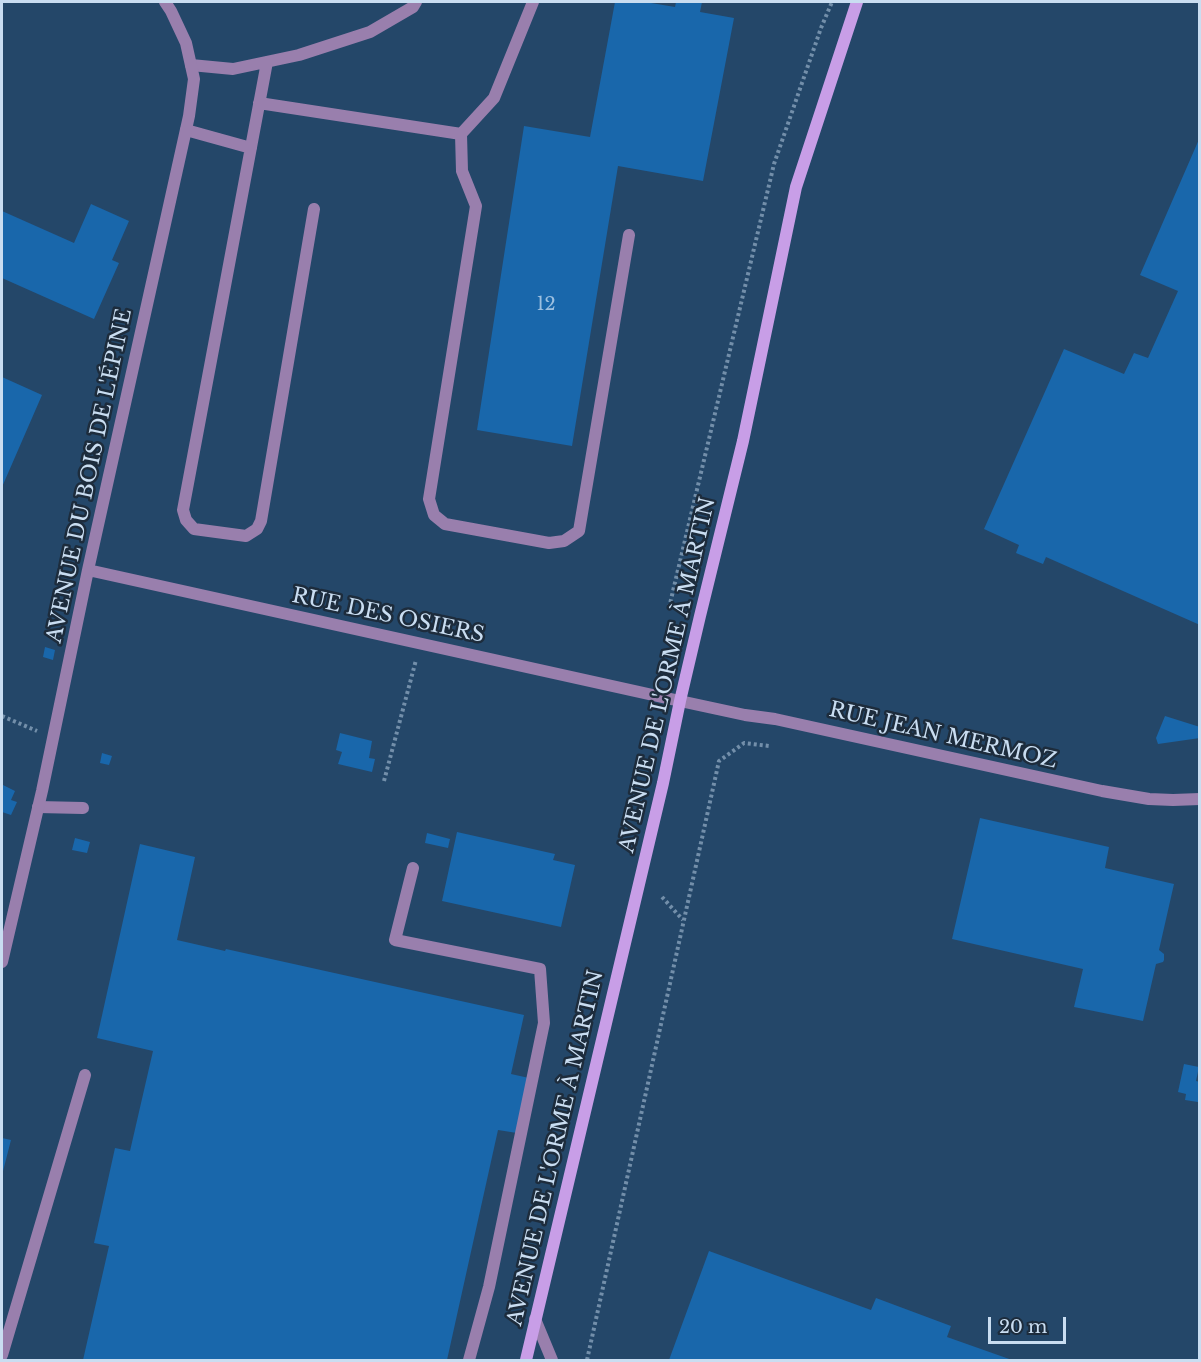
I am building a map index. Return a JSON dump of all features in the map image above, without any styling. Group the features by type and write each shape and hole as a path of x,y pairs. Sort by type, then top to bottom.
{"main road":[{"name":"AVENUE DE L'ORME À MARTIN","path":"525,1360 743,441 796,187 857,2"}],"street":[{"name":"AVENUE DU BOIS DE L'ÉPINE","path":"2,962 186,130 194,79 186,43 165,2"},
{"path":"191,65 233,69 300,55 370,32 413,7 417,2"},
{"path":"532,2 494,98 461,134 462,171 476,206 429,499 434,515 445,524 549,543 564,541 579,531 629,236"},
{"path":"267,62 183,510 186,520 194,529 246,536 257,529 261,521 314,209"},
{"path":"259,103 461,134"},
{"path":"186,130 251,148"},
{"name":"RUE DES OSIERS","path":"88,570 680,701"},
{"name":"RUE JEAN MERMOZ","path":"680,701 775,719 1102,791 1173,800 1200,799"},
{"path":"38,807 83,808"},
{"path":"413,868 395,940 540,969 544,1023 489,1287 469,1360"},
{"path":"2,1355 85,1076"},
{"path":"535,1319 552,1360"}],"path":[{"path":"669,608 774,164 832,2"},
{"path":"384,781 420,643"},
{"path":"2,717 53,738"},
{"path":"588,1360 718,761 744,743 769,746"},
{"path":"662,897 684,921"}],"building":[{"path":"615,2 645,2 675,7 676,2 702,2 700,12 734,18 703,181 618,166 572,446 477,430 524,126 590,137"},
{"path":"1200,137 1200,625 1046,557 1043,564 1016,553 1019,545 984,529 1064,349 1124,374 1134,353 1148,358 1178,291 1140,275"},
{"path":"91,204 129,221 112,260 119,263 94,319 2,278 2,211 74,243"},
{"path":"2,377 42,395 2,487"},
{"path":"45,647 55,650 53,660 43,657"},
{"path":"1165,716 1200,727 1200,738 1158,744 1156,738"},
{"path":"340,733 372,741 369,758 375,759 372,772 338,764 342,752 336,750"},
{"path":"102,753 112,756 109,765 100,763"},
{"path":"3,785 15,791 11,800 17,802 11,815 2,812"},
{"path":"980,818 1109,847 1105,868 1174,884 1159,950 1164,954 1164,960 1156,964 1143,1021 1074,1007 1083,969 952,939"},
{"path":"457,832 555,854 553,860 575,865 561,927 442,901"},
{"path":"427,833 450,839 448,848 425,843"},
{"path":"75,838 90,842 87,853 72,850"},
{"path":"140,844 195,857 177,940 524,1015 511,1074 529,1078 517,1133 498,1130 447,1360 83,1360 109,1246 94,1243 115,1148 130,1151 153,1051 97,1038"},
{"path":"1184,1064 1199,1067 1196,1081 1200,1082 1198,1102 1185,1100 1186,1094 1178,1092"},
{"path":"2,1138 11,1140 2,1175"},
{"path":"709,1251 871,1310 876,1298 951,1326 947,1337 1012,1360 669,1360"}]}
